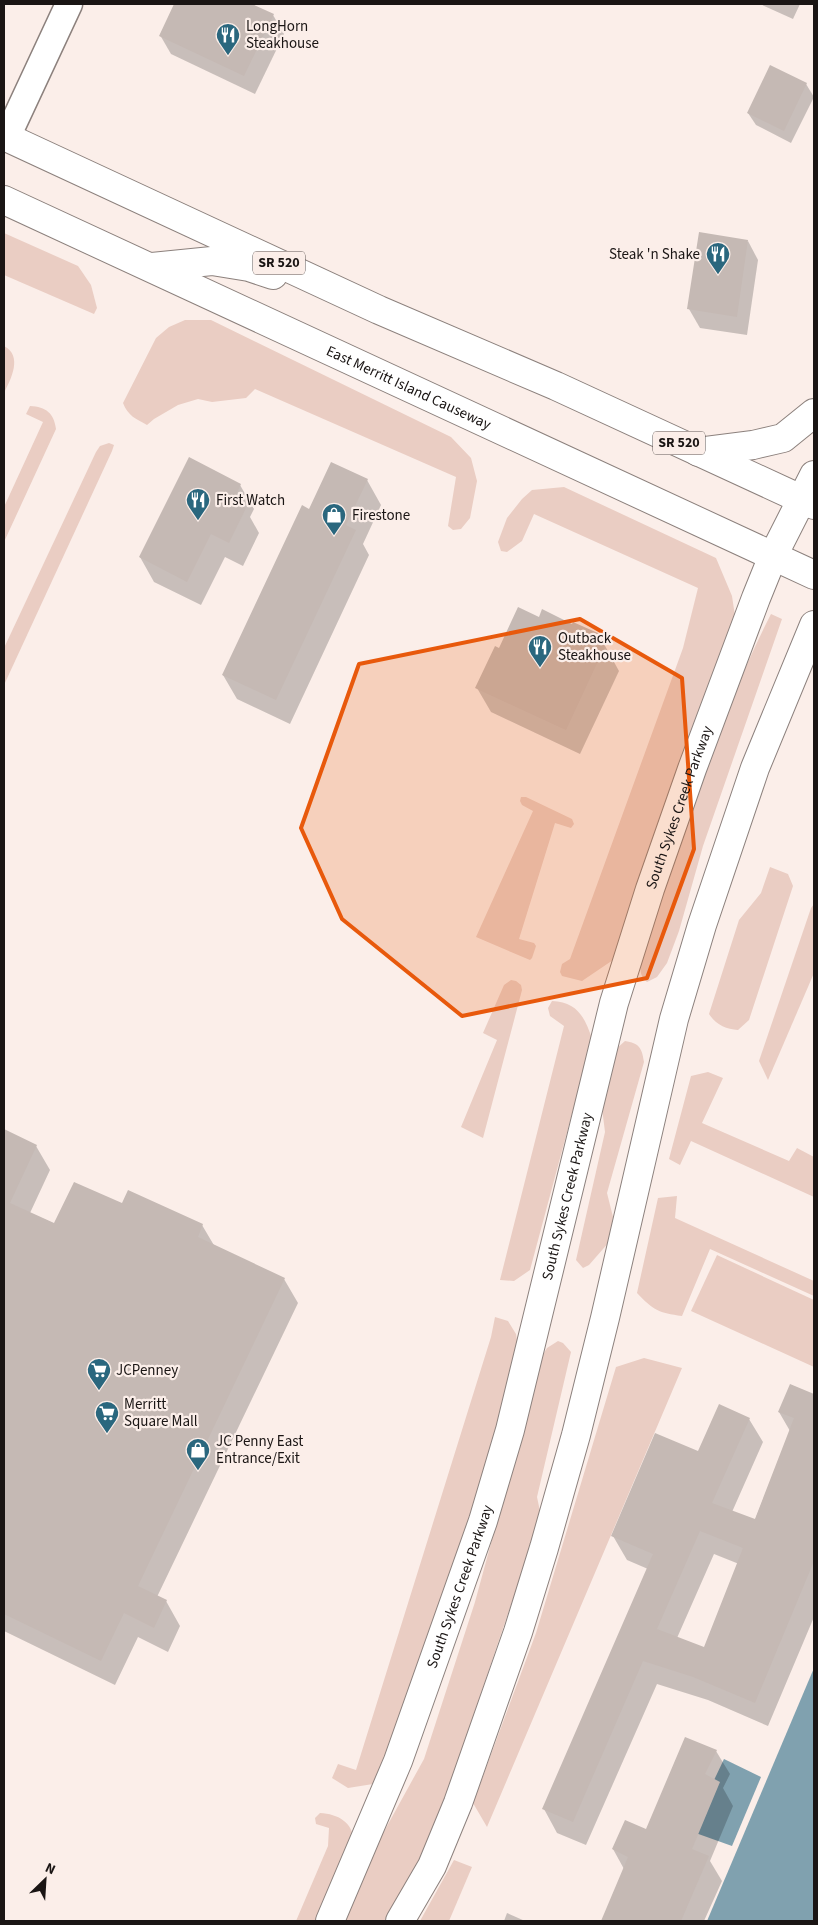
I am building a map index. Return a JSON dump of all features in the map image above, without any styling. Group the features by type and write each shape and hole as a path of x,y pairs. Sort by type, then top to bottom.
{"street":[{"path":"5,138 69,4"},
{"name":"SR 520","path":"5,138 379,310 556,386 808,502"},
{"name":"East Merritt Island Causeway","path":"4,200 814,575"},
{"path":"152,267 212,261 249,267 379,310"},
{"path":"698,452 753,445 783,438 814,413"},
{"name":"South Sykes Creek Parkway","path":"330,1921 398,1761 483,1521 510,1430 614,1003 692,769 773,556 808,502 814,475"},
{"path":"400,1921 432,1866 458,1803 521,1623 576,1435 674,1019 702,925 755,768 814,625"}],"highlighted area":[{"path":"580,619 682,678 694,849 647,978 462,1016 342,919 301,828 359,664"}],"shaded area":[{"path":"4,233 78,266 91,285 97,308 94,314 4,275"},
{"path":"185,320 211,320 451,437 471,458 477,481 470,518 461,529 453,530 448,526 456,477 255,389 246,398 212,402 198,399 178,405 147,425 136,419 127,411 123,403 156,338 169,327"},
{"path":"4,346 10,350 13,356 14,368 4,393"},
{"path":"30,406 45,409 51,415 56,429 4,542 4,507 43,422 26,414"},
{"path":"109,443 114,445 112,451 4,685 4,648 96,452 100,446"},
{"path":"564,487 716,558 732,596 735,616 613,960 582,981 562,976 560,972 562,964 570,959 683,648 698,588 534,514 522,541 507,552 501,551 498,542 507,518 522,499 532,490"},
{"path":"771,614 782,619 703,846 679,931 667,963 657,977 647,982 641,972 642,952 716,738 751,655"},
{"path":"521,797 526,797 572,819 574,824 571,828 555,823 519,939 534,943 536,946 530,960 476,937 533,811 522,805"},
{"path":"770,867 788,874 793,886 749,1020 738,1030 729,1029 718,1024 709,1014 739,920 761,893"},
{"path":"814,904 814,973 768,1080 759,1061 811,908"},
{"path":"511,980 521,985 522,990 483,1138 461,1127 497,1040 483,1033 504,985"},
{"path":"552,1001 568,1004 579,1012 592,1039 530,1270 514,1281 500,1280 564,1026 550,1016 548,1008"},
{"path":"625,1041 634,1043 639,1047 644,1062 607,1193 613,1217 610,1241 589,1265 583,1268 576,1260 605,1132 601,1100 616,1049"},
{"path":"708,1072 723,1078 702,1123 789,1161 797,1148 814,1157 814,1197 691,1141 680,1165 669,1159 691,1076"},
{"path":"677,1196 675,1218 814,1281 814,1296 710,1249 682,1316 668,1314 652,1307 637,1293 658,1198"},
{"path":"717,1255 814,1300 814,1367 691,1311"},
{"path":"495,1317 508,1321 516,1334 518,1346 476,1508 379,1775 373,1784 348,1788 332,1778 338,1764 356,1770 491,1337"},
{"path":"558,1341 563,1343 571,1352 537,1497 541,1516 451,1782 410,1883 384,1921 342,1921 365,1866 424,1759 475,1602 542,1356 547,1348"},
{"path":"644,1358 682,1368 487,1827 473,1803 536,1633 616,1367"},
{"path":"320,1813 333,1815 348,1824 353,1835 353,1847 324,1921 296,1921 328,1846 329,1828 316,1824 315,1818"},
{"path":"454,1860 472,1867 449,1921 420,1921"}],"water":[{"path":"814,1668 814,1921 707,1921"},
{"path":"724,1759 761,1777 732,1846 690,1831"}],"building":[{"name":"LongHorn Steakhouse","path":"174,4 252,4 274,14 244,76 159,36"},
{"path":"770,65 807,83 784,131 747,113"},
{"name":"Steak 'n Shake","path":"699,232 748,240 737,317 687,309"},
{"name":"First Watch","path":"189,457 241,484 233,501 246,508 229,543 211,534 187,582 139,557"},
{"path":"331,462 368,479 346,525 356,530 276,700 222,675 302,505 309,509"},
{"name":"Outback Steakhouse","path":"518,607 539,617 542,609 572,624 573,622 600,634 596,642 605,646 566,730 475,688 495,646 499,648"},
{"name":"Merritt Square Mall","path":"4,1129 37,1145 10,1203 54,1223 74,1182 122,1203 128,1190 203,1224 198,1237 285,1278 138,1586 167,1600 154,1628 124,1613 101,1661 4,1614"},
{"path":"790,1384 814,1394 814,1561 755,1703 693,1677 643,1661 573,1822 542,1809 653,1554 611,1536 655,1433 698,1451 719,1404 750,1418 712,1503 755,1519 794,1418 778,1412","holes":["700,1531 743,1548 704,1647 657,1629"]},
{"path":"685,1737 717,1750 705,1774 720,1782 692,1849 709,1856 681,1921 601,1921 628,1857 612,1849 625,1820 646,1829"}],"place":[{"name":"LongHorn Steakhouse","path":"228,56"},
{"name":"Steak 'n Shake","path":"718,275"},
{"name":"First Watch","path":"198,521"},
{"name":"Firestone","path":"334,536"},
{"name":"Outback Steakhouse","path":"540,668"},
{"name":"JCPenney","path":"99,1391"},
{"name":"Merritt Square Mall","path":"107,1434"},
{"name":"JC Penny East Entrance/Exit","path":"198,1471"}]}
